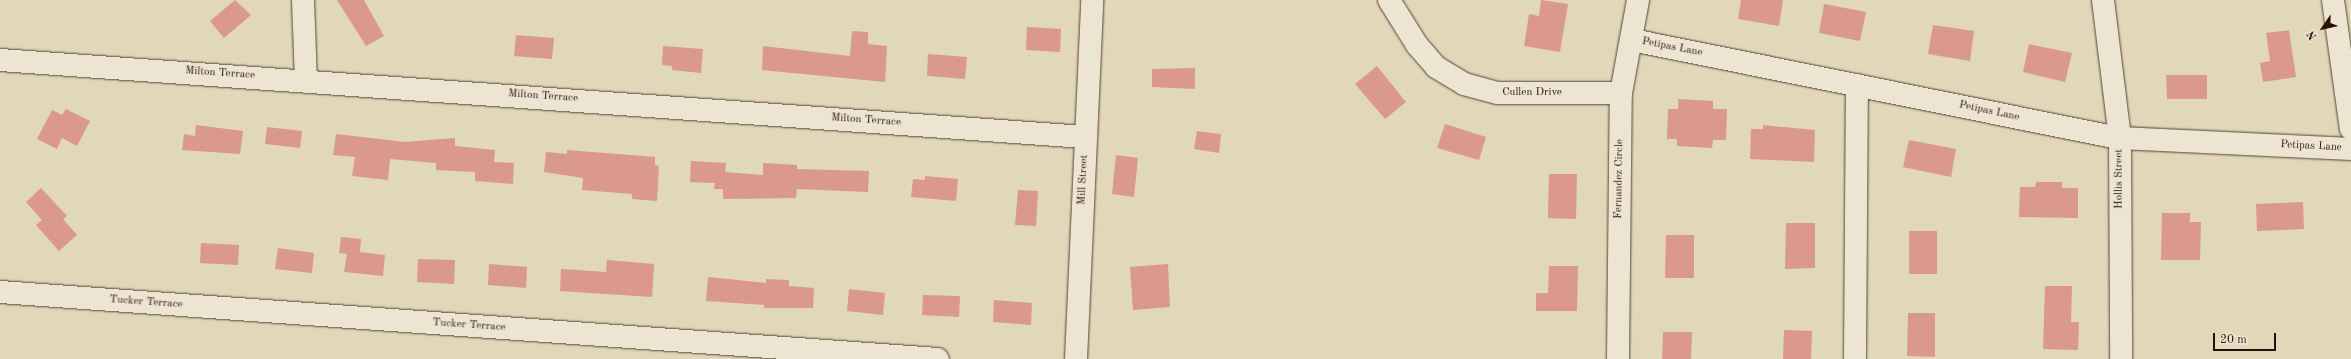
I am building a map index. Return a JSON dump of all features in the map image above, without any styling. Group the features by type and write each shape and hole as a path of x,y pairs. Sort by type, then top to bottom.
{"street":[{"path":"303,0 306,80"},
{"name":"Mill Street","path":"1076,359 1092,0"},
{"name":"Cullen Drive","path":"1389,0 1416,45 1436,67 1464,84 1498,93 1621,93"},
{"name":"Fernandez Circle","path":"1618,359 1621,93 1632,40 1638,0"},
{"name":"Hollis Street","path":"2103,0 2120,138 2121,359"},
{"path":"2333,0 2351,129"},
{"name":"Petipas Lane","path":"1632,40 2120,138 2351,149"},
{"name":"Milton Terrace","path":"0,60 306,80 1086,137"},
{"path":"1854,359 1858,85"},
{"name":"Tucker Terrace","path":"0,292 938,359"}],"building":[{"path":"235,0 251,15 224,38 210,21"},
{"path":"337,0 364,0 384,36 366,46"},
{"path":"1541,0 1568,4 1560,52 1524,46 1529,14 1539,16"},
{"path":"1741,0 1783,0 1779,26 1738,19"},
{"path":"1824,4 1866,12 1860,41 1819,33"},
{"path":"1933,25 1974,31 1970,61 1928,54"},
{"path":"1027,27 1061,29 1060,52 1026,50"},
{"path":"2289,30 2296,77 2263,82 2260,63 2270,61 2266,33"},
{"path":"852,31 868,32 868,44 887,46 885,82 762,70 763,46 850,56"},
{"path":"516,35 554,38 552,59 514,56"},
{"path":"2029,44 2072,53 2065,82 2023,72"},
{"path":"663,46 703,49 701,73 672,70 672,66 662,65"},
{"path":"928,54 967,57 965,79 927,76"},
{"path":"1377,66 1406,102 1385,119 1355,84"},
{"path":"1195,68 1195,89 1152,87 1152,69"},
{"path":"2166,75 2207,75 2207,99 2167,99"},
{"path":"1678,99 1713,101 1713,109 1727,109 1726,140 1713,140 1712,148 1677,146 1677,139 1667,139 1668,109 1678,109"},
{"path":"66,109 90,121 77,146 62,138 57,149 37,139 52,110 62,115"},
{"path":"1445,124 1486,137 1479,160 1437,148"},
{"path":"196,125 243,131 240,154 182,150 184,134 195,136"},
{"path":"1763,125 1815,130 1814,162 1750,159 1751,129 1763,129"},
{"path":"267,127 302,131 300,148 265,144"},
{"path":"1197,131 1221,134 1219,153 1194,149"},
{"path":"336,134 405,142 455,138 455,146 495,150 494,162 514,163 513,184 475,181 475,172 436,170 436,163 390,159 388,180 352,176 355,157 333,155"},
{"path":"1909,140 1956,149 1951,177 1903,167"},
{"path":"567,150 655,157 655,165 659,166 657,201 632,199 632,194 582,190 583,178 544,172 546,152 567,154"},
{"path":"1116,155 1138,158 1134,197 1112,194"},
{"path":"691,161 726,163 725,172 763,175 763,163 797,165 797,169 869,171 868,192 797,189 796,198 723,199 723,189 714,189 715,183 690,182"},
{"path":"1549,174 1577,174 1576,219 1548,218"},
{"path":"925,176 958,179 956,201 911,197 913,179 925,180"},
{"path":"2036,182 2062,182 2062,188 2078,188 2078,218 2019,217 2020,187 2035,187"},
{"path":"41,188 67,216 63,219 77,235 59,251 36,225 42,220 26,202"},
{"path":"1018,190 1038,191 1036,226 1015,225"},
{"path":"2303,202 2304,229 2257,231 2256,204"},
{"path":"2162,213 2190,213 2190,222 2201,222 2200,260 2161,260"},
{"path":"1786,223 1815,223 1815,268 1785,269"},
{"path":"1909,231 1937,231 1937,274 1909,274"},
{"path":"1666,235 1694,235 1694,278 1665,278"},
{"path":"341,237 361,239 360,252 385,255 383,276 344,272 347,254 339,253"},
{"path":"201,243 239,245 238,265 200,263"},
{"path":"278,248 314,253 312,273 275,269"},
{"path":"418,259 455,260 454,284 417,282"},
{"path":"607,260 654,264 652,297 560,291 561,269 606,272"},
{"path":"489,264 527,267 526,288 488,285"},
{"path":"1168,264 1170,307 1133,310 1130,267"},
{"path":"1549,266 1578,266 1577,311 1536,311 1536,293 1548,293"},
{"path":"708,277 766,283 766,279 789,280 789,286 814,288 813,308 764,308 764,305 706,301"},
{"path":"2045,286 2072,286 2071,322 2079,322 2078,350 2043,349"},
{"path":"849,289 885,293 883,315 847,311"},
{"path":"923,295 960,296 959,317 922,315"},
{"path":"994,300 1032,303 1031,325 993,322"},
{"path":"1908,313 1935,313 1935,357 1907,356"},
{"path":"1784,330 1812,331 1811,359 1783,359"},
{"path":"1663,332 1692,332 1691,359 1662,359"}]}
